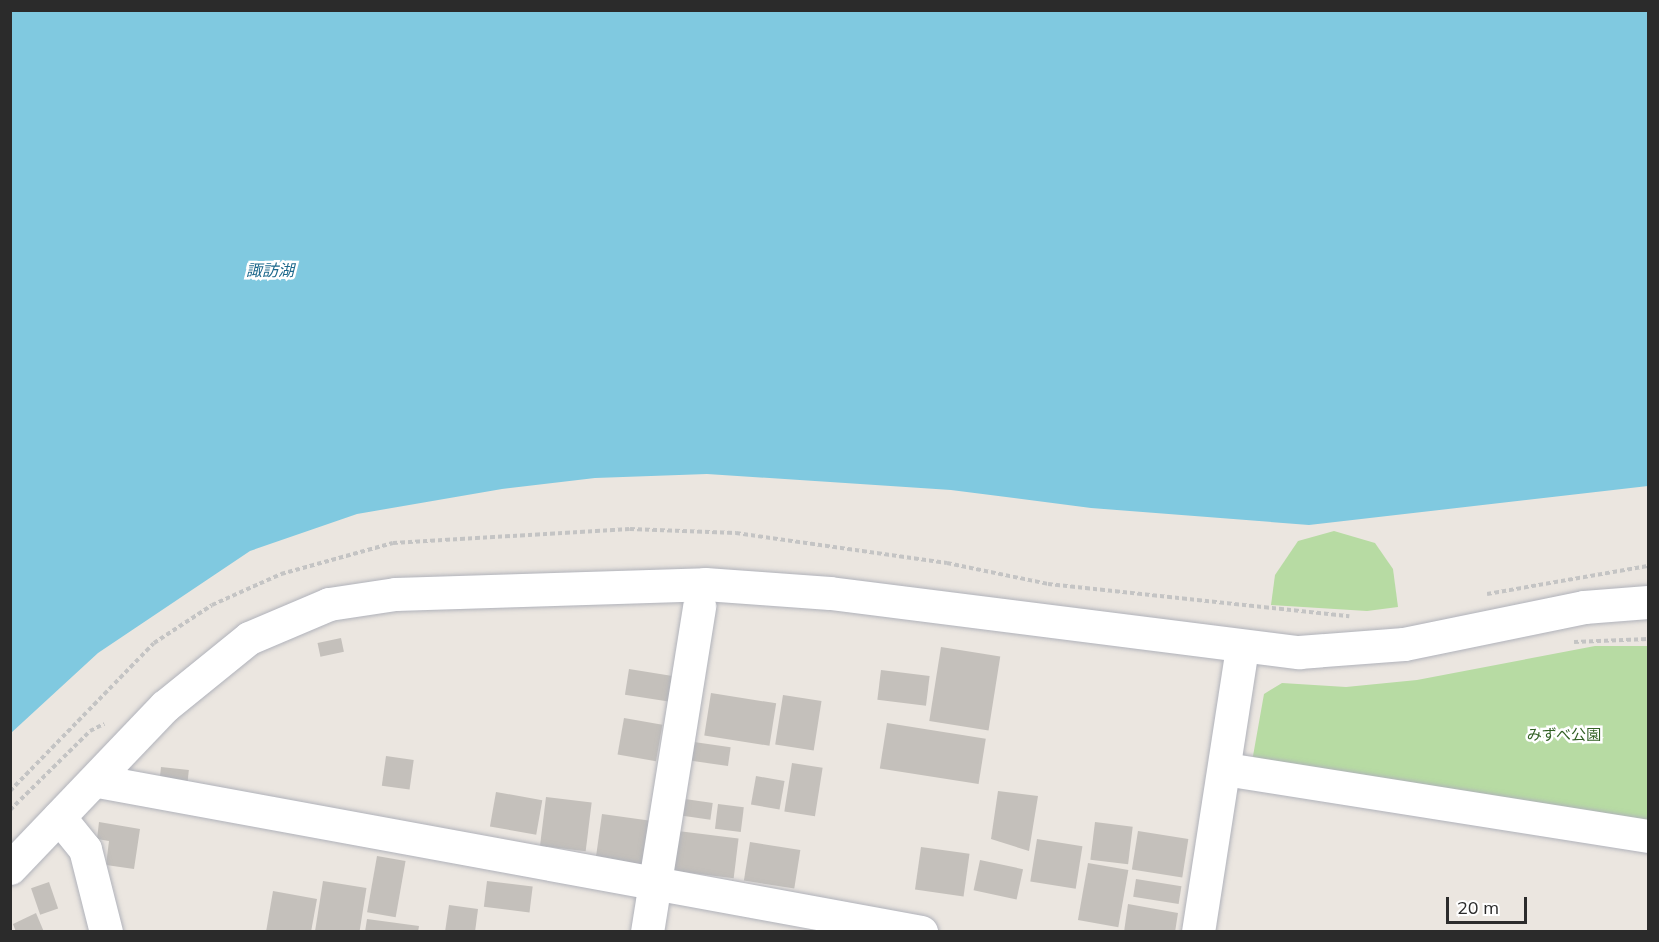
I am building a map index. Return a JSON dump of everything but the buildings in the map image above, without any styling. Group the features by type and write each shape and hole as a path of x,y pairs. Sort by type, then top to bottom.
{"street":[{"path":"10,868 59,817 98,781 165,706 249,638 328,604 395,594 705,584 830,593 1242,647 1367,649 1584,608 1648,602"},
{"path":"647,932 699,606"},
{"path":"1198,932 1226,769 1242,647"},
{"path":"1226,769 1648,836"},
{"path":"98,781 921,932"},
{"path":"59,817 85,849 106,932"}],"path":[{"path":"10,810 90,731 108,722"}],"green space":[{"path":"1334,531 1375,543 1393,569 1398,607 1367,611 1271,605 1275,575 1298,541"},
{"name":"みずべ公園","path":"1595,646 1648,646 1648,833 1260,769 1253,756 1264,694 1282,683 1346,687 1417,680"}],"water":[{"name":"諏訪湖","path":"11,10 1648,11 1648,486 1309,525 1091,508 951,490 707,474 595,478 502,489 357,514 250,551 98,653 11,733"}]}
